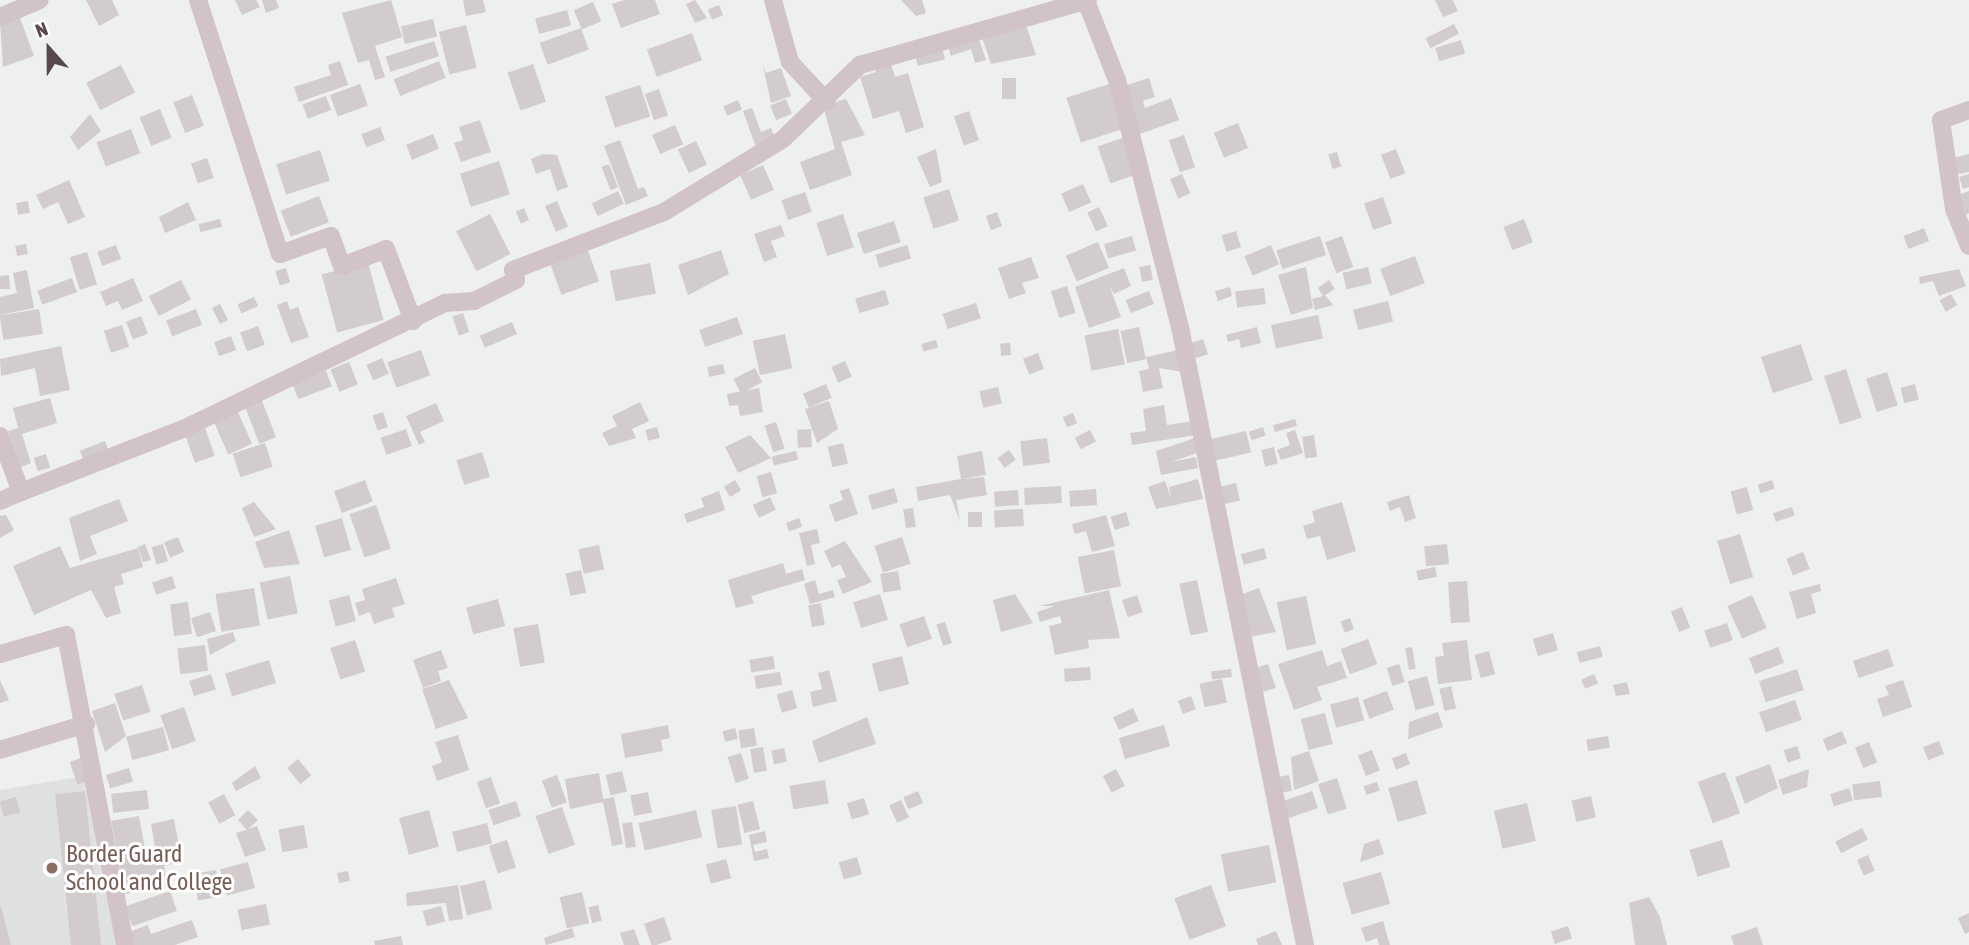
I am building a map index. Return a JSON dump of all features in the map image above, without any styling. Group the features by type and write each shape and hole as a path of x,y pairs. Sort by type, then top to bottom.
{"street":[{"path":"0,16 40,0"},
{"path":"198,0 280,254 331,236 342,265 386,249 413,321"},
{"path":"773,0 790,62 827,102"},
{"path":"0,501 183,429 413,321 445,303 474,301 516,280 513,270 664,212 731,177 827,102 860,65 1087,0 1117,80 1181,331 1306,945"},
{"path":"1969,110 1941,120 1954,209 1969,246"},
{"path":"0,436 21,492"},
{"path":"0,654 66,635 86,724 125,945"},
{"path":"0,750 86,724"}],"shaded area":[{"name":"Border Guard School and College","path":"90,775 116,945 0,945 0,790"}],"building":[{"path":"86,0 112,0 119,15 99,26"},
{"path":"235,0 256,0 260,7 242,15"},
{"path":"262,0 276,0 279,8 266,13"},
{"path":"391,0 402,37 375,46 385,77 375,80 369,60 358,63 342,13"},
{"path":"463,0 483,0 486,12 466,16"},
{"path":"624,0 655,0 660,14 621,28 612,4"},
{"path":"695,0 707,18 695,23 686,4"},
{"path":"901,0 922,0 926,13 916,16"},
{"path":"1435,0 1453,0 1458,11 1443,17"},
{"path":"593,2 601,21 582,30 574,10"},
{"path":"719,5 723,15 712,20 708,9"},
{"path":"567,10 571,25 539,34 535,19"},
{"path":"19,15 34,56 3,67 0,22"},
{"path":"1023,16 1036,55 991,64 978,26"},
{"path":"433,19 437,37 405,44 401,26"},
{"path":"1454,24 1459,34 1430,48 1425,39"},
{"path":"466,25 477,68 449,74 439,32"},
{"path":"581,28 589,50 548,65 540,43"},
{"path":"975,28 986,60 975,63 971,49 951,56 945,38"},
{"path":"692,33 702,60 657,77 647,49"},
{"path":"940,38 945,59 918,66 913,44"},
{"path":"1461,40 1465,53 1439,61 1435,48"},
{"path":"434,41 439,56 390,72 385,57"},
{"path":"887,50 895,77 908,73 924,127 906,133 899,111 873,119 860,77 876,72 871,55"},
{"path":"340,61 348,85 299,102 294,87 331,75 328,65"},
{"path":"439,61 446,78 400,96 394,79"},
{"path":"533,64 546,102 520,111 507,73"},
{"path":"121,65 135,93 100,110 86,83"},
{"path":"763,65 766,73 781,68 791,96 771,103"},
{"path":"1002,78 1016,78 1016,99 1002,99"},
{"path":"1149,78 1155,97 1143,101 1145,108 1171,98 1179,120 1134,136 1121,87"},
{"path":"1112,83 1127,128 1081,143 1066,98"},
{"path":"360,84 368,106 338,117 330,95"},
{"path":"640,85 650,116 615,128 605,96"},
{"path":"659,89 668,115 654,120 645,94"},
{"path":"192,95 204,126 185,133 173,102"},
{"path":"326,96 331,110 308,119 303,105"},
{"path":"786,99 792,114 776,120 770,105"},
{"path":"846,99 865,135 841,142 852,175 810,190 800,162 835,149 823,106"},
{"path":"738,100 742,109 727,116 723,107"},
{"path":"752,108 761,132 771,128 777,143 757,150 743,111"},
{"path":"160,109 172,138 151,146 140,117"},
{"path":"969,111 979,140 964,146 954,116"},
{"path":"90,114 101,131 78,150 70,137"},
{"path":"480,120 491,152 461,162 454,143 463,140 459,127"},
{"path":"1238,123 1248,148 1224,158 1214,133"},
{"path":"675,125 683,144 660,154 652,135"},
{"path":"380,127 385,140 366,147 361,134"},
{"path":"131,129 140,153 106,167 96,142"},
{"path":"433,134 439,149 412,160 406,145"},
{"path":"1184,135 1195,167 1180,172 1169,140"},
{"path":"1128,136 1141,173 1110,183 1098,146"},
{"path":"620,140 638,189 644,187 648,196 626,205 604,146"},
{"path":"696,141 707,165 689,173 678,149"},
{"path":"936,149 942,182 930,187 917,157"},
{"path":"1396,149 1405,173 1390,179 1381,155"},
{"path":"320,150 330,180 286,195 276,164"},
{"path":"1337,152 1341,166 1332,169 1328,154"},
{"path":"543,154 557,155 568,187 557,191 550,169 536,174 531,159"},
{"path":"1969,154 1969,172 1958,174 1954,158"},
{"path":"207,158 214,178 198,183 191,164"},
{"path":"499,161 510,194 471,207 460,174"},
{"path":"609,164 618,187 610,190 602,167"},
{"path":"763,165 774,190 751,200 740,175"},
{"path":"1182,174 1190,193 1178,198 1170,179"},
{"path":"1969,174 1969,187 1963,189 1959,177"},
{"path":"69,180 85,217 68,224 58,202 43,209 36,195"},
{"path":"1083,184 1091,202 1069,212 1061,194"},
{"path":"949,189 959,220 934,229 923,197"},
{"path":"618,191 624,204 598,216 592,203"},
{"path":"1969,191 1969,213 1966,215 1958,195"},
{"path":"805,192 812,212 788,220 781,200"},
{"path":"319,196 329,222 291,237 281,211"},
{"path":"1383,197 1392,223 1373,230 1364,204"},
{"path":"28,201 30,213 18,215 16,203"},
{"path":"557,201 568,227 556,232 545,206"},
{"path":"188,202 196,220 165,233 159,217"},
{"path":"1099,207 1108,226 1096,232 1087,212"},
{"path":"524,208 529,220 521,223 516,212"},
{"path":"997,212 1002,226 991,230 986,216"},
{"path":"490,214 510,254 477,271 456,231"},
{"path":"843,214 854,247 827,256 816,223"},
{"path":"220,219 222,227 201,232 199,224"},
{"path":"1524,219 1533,242 1512,250 1503,227"},
{"path":"894,221 901,242 864,254 857,233"},
{"path":"781,225 785,236 771,241 777,257 764,262 754,234"},
{"path":"1924,228 1929,241 1908,249 1903,236"},
{"path":"1236,231 1241,247 1227,252 1222,235"},
{"path":"1132,236 1136,250 1108,258 1104,244"},
{"path":"1320,236 1326,255 1282,269 1276,250"},
{"path":"1342,236 1353,267 1336,273 1325,242"},
{"path":"583,237 599,281 561,295 545,251"},
{"path":"1098,242 1109,268 1077,281 1066,256"},
{"path":"26,244 28,254 17,256 15,246"},
{"path":"116,245 121,259 102,266 97,252"},
{"path":"907,245 911,258 880,268 875,255"},
{"path":"1271,245 1279,264 1253,276 1244,256"},
{"path":"721,250 729,274 688,295 678,265"},
{"path":"87,252 97,285 80,290 70,257"},
{"path":"1415,256 1425,283 1390,296 1380,269"},
{"path":"1031,257 1039,278 1022,283 1026,293 1009,299 998,268"},
{"path":"368,262 384,320 337,332 322,274"},
{"path":"650,263 656,293 616,301 610,271"},
{"path":"1150,265 1153,280 1142,282 1139,267"},
{"path":"1306,267 1313,308 1291,315 1278,275"},
{"path":"1368,267 1372,284 1346,289 1343,273"},
{"path":"286,268 290,282 280,285 275,271"},
{"path":"1124,268 1131,286 1114,294 1109,285 1121,317 1089,328 1075,287"},
{"path":"1959,269 1966,286 1939,296 1933,281 1920,284 1919,277"},
{"path":"27,270 34,308 0,315 0,297 17,293 13,273"},
{"path":"9,275 10,289 0,289 0,276"},
{"path":"72,278 77,292 42,305 37,291"},
{"path":"133,278 143,301 122,310 118,301 106,306 100,292"},
{"path":"181,280 191,300 159,316 149,296"},
{"path":"1329,280 1335,289 1325,295 1333,305 1315,310 1312,299 1323,296 1318,288"},
{"path":"1067,286 1076,313 1059,318 1051,291"},
{"path":"1230,287 1232,296 1218,301 1215,291"},
{"path":"1264,288 1266,304 1237,307 1235,292"},
{"path":"885,290 889,304 859,313 855,299"},
{"path":"1149,291 1154,304 1131,313 1126,300"},
{"path":"1951,294 1957,305 1946,312 1940,300"},
{"path":"254,297 258,306 242,313 238,304"},
{"path":"287,301 290,310 298,307 309,337 291,343 277,305"},
{"path":"1388,301 1393,321 1358,330 1353,310"},
{"path":"976,303 981,318 948,329 943,314"},
{"path":"220,304 228,320 220,324 212,308"},
{"path":"39,309 43,334 3,340 0,315"},
{"path":"196,309 202,325 172,336 166,320"},
{"path":"463,313 469,332 459,335 453,316"},
{"path":"1318,315 1323,338 1276,348 1271,325"},
{"path":"141,316 148,334 133,339 126,322"},
{"path":"737,317 743,334 705,347 699,330"},
{"path":"512,322 517,334 485,348 480,336"},
{"path":"122,325 129,347 111,353 104,331"},
{"path":"258,326 265,345 247,351 240,332"},
{"path":"1139,327 1146,359 1127,363 1120,331"},
{"path":"1257,327 1261,343 1241,348 1239,339 1228,342 1226,335"},
{"path":"1118,329 1125,364 1091,371 1085,335"},
{"path":"785,334 792,368 760,375 753,341"},
{"path":"231,336 236,350 219,356 214,342"},
{"path":"1203,339 1208,354 1196,358 1191,343"},
{"path":"936,340 938,348 923,351 921,344"},
{"path":"1010,343 1011,355 1001,356 1000,344"},
{"path":"1801,344 1813,380 1773,393 1761,357"},
{"path":"61,346 70,390 40,396 35,368 1,376 0,359"},
{"path":"421,350 430,375 396,388 387,362"},
{"path":"1178,350 1183,372 1159,368 1163,388 1143,392 1139,371 1149,369 1146,357"},
{"path":"1038,353 1044,369 1029,375 1023,359"},
{"path":"382,358 389,374 373,380 366,365"},
{"path":"845,361 852,377 838,383 831,367"},
{"path":"349,362 358,384 339,392 330,369"},
{"path":"323,363 332,386 298,399 289,376"},
{"path":"723,364 725,374 709,377 707,367"},
{"path":"755,368 762,382 741,393 734,379"},
{"path":"1846,369 1862,418 1840,425 1824,376"},
{"path":"1887,372 1898,405 1877,412 1866,379"},
{"path":"826,384 832,398 809,408 803,394"},
{"path":"1915,384 1919,400 1904,403 1900,388"},
{"path":"998,387 1002,404 983,408 979,391"},
{"path":"759,388 763,412 740,416 738,405 729,406 727,394"},
{"path":"50,398 57,423 22,434 31,463 21,467 8,431 18,428 13,408"},
{"path":"261,398 276,437 259,444 244,404"},
{"path":"829,401 838,429 817,443 805,409"},
{"path":"640,402 649,421 632,429 636,438 609,446 602,433 617,426 612,416"},
{"path":"436,403 444,421 420,432 425,442 419,445 406,416"},
{"path":"1164,405 1167,425 1194,421 1196,435 1132,445 1130,433 1146,431 1143,409"},
{"path":"237,410 252,444 228,454 213,421"},
{"path":"383,412 388,427 377,431 373,415"},
{"path":"1073,413 1077,423 1067,427 1063,417"},
{"path":"202,419 215,456 195,463 182,426"},
{"path":"1295,419 1297,426 1275,432 1273,425"},
{"path":"776,422 785,449 773,452 765,426"},
{"path":"657,427 660,438 648,441 645,430"},
{"path":"1263,427 1266,436 1252,440 1249,432"},
{"path":"406,429 412,446 386,455 380,438"},
{"path":"811,429 812,447 798,448 797,430"},
{"path":"1090,430 1096,442 1081,449 1075,438"},
{"path":"1295,430 1303,453 1281,460 1277,450 1290,445 1286,433"},
{"path":"1246,431 1251,452 1215,461 1210,439"},
{"path":"750,435 771,458 738,473 725,447"},
{"path":"1314,435 1317,457 1305,458 1302,437"},
{"path":"1047,438 1050,463 1023,466 1020,441"},
{"path":"1195,438 1200,452 1171,462 1196,457 1198,468 1161,475 1156,451"},
{"path":"105,441 108,449 83,459 80,451"},
{"path":"265,443 273,467 240,477 233,454"},
{"path":"843,443 848,463 833,467 827,447"},
{"path":"1274,447 1278,464 1265,466 1261,450"},
{"path":"1009,450 1016,460 1004,468 998,458"},
{"path":"796,451 798,460 774,465 772,457"},
{"path":"982,451 986,475 961,479 957,456"},
{"path":"482,452 490,477 464,485 456,460"},
{"path":"46,454 50,467 38,471 34,458"},
{"path":"771,472 777,493 763,497 757,476"},
{"path":"984,477 987,495 956,500 960,521 950,495 918,501 916,487"},
{"path":"1198,479 1203,499 1156,509 1148,487 1165,481 1171,498 1169,487"},
{"path":"365,480 373,502 342,513 334,491"},
{"path":"735,480 741,490 730,497 724,487"},
{"path":"1772,480 1775,489 1761,493 1758,485"},
{"path":"1236,483 1240,501 1223,505 1218,487"},
{"path":"1061,486 1062,503 1025,505 1024,488"},
{"path":"1747,487 1753,510 1737,515 1731,491"},
{"path":"849,488 858,514 835,522 829,505 843,500 840,491"},
{"path":"894,488 898,502 872,510 868,495"},
{"path":"1096,489 1097,505 1070,507 1069,491"},
{"path":"1018,490 1019,505 995,507 994,492"},
{"path":"719,491 725,510 687,523 684,514 704,507 701,498"},
{"path":"1409,495 1416,518 1405,522 1400,507 1390,511 1387,502"},
{"path":"770,497 776,510 759,518 753,505"},
{"path":"119,499 128,521 90,536 97,554 80,561 69,518"},
{"path":"254,502 276,529 254,537 242,508"},
{"path":"1342,502 1356,551 1327,560 1320,536 1307,539 1303,526 1315,522 1312,511"},
{"path":"376,505 391,548 365,558 350,514"},
{"path":"1792,507 1795,516 1776,522 1773,513"},
{"path":"913,508 916,527 906,528 903,510"},
{"path":"1023,509 1024,526 995,527 994,511"},
{"path":"968,512 982,512 982,527 968,527"},
{"path":"1126,512 1130,525 1115,530 1111,517"},
{"path":"6,515 14,530 0,538 0,516"},
{"path":"1106,515 1115,546 1092,552 1086,531 1075,534 1072,524"},
{"path":"342,518 351,550 324,557 315,526"},
{"path":"799,518 802,526 789,531 786,523"},
{"path":"817,529 820,543 811,545 815,564 807,566 799,533"},
{"path":"289,530 300,564 264,568 255,542"},
{"path":"1740,534 1753,577 1730,584 1717,541"},
{"path":"178,537 184,552 170,557 164,543"},
{"path":"902,537 911,564 883,573 874,546"},
{"path":"845,541 872,582 843,594 837,580 846,577 840,564 832,568 824,551"},
{"path":"145,544 151,560 143,562 138,547"},
{"path":"163,544 168,561 156,565 151,547"},
{"path":"1447,544 1449,564 1426,566 1424,546"},
{"path":"599,545 604,569 584,574 578,549"},
{"path":"60,546 70,568 138,548 143,567 121,574 124,584 114,587 121,613 106,618 91,590 34,615 13,566"},
{"path":"1264,548 1267,559 1244,565 1241,554"},
{"path":"1114,550 1121,586 1085,593 1078,557"},
{"path":"1803,552 1810,569 1793,575 1786,559"},
{"path":"783,563 786,574 802,569 805,580 751,596 754,603 736,608 728,580"},
{"path":"1435,567 1437,577 1418,580 1416,571"},
{"path":"581,570 586,592 571,596 565,574"},
{"path":"898,571 901,590 883,593 880,574"},
{"path":"172,576 176,588 156,595 152,582"},
{"path":"290,576 298,613 268,620 260,582"},
{"path":"396,578 405,604 392,608 395,617 374,624 370,612 359,616 355,603 365,600 362,589"},
{"path":"815,580 819,594 833,590 835,597 810,604 804,584"},
{"path":"1197,580 1208,632 1190,636 1179,584"},
{"path":"1467,581 1470,622 1451,623 1448,582"},
{"path":"1820,584 1821,591 1811,594 1816,613 1797,619 1789,592"},
{"path":"254,588 260,626 221,632 215,594"},
{"path":"1259,588 1276,632 1248,637 1234,597"},
{"path":"1109,590 1120,638 1088,640 1089,648 1055,655 1049,626 1062,623 1060,616 1040,622 1037,612 1055,606 1039,606"},
{"path":"880,594 888,620 861,628 853,602"},
{"path":"1015,594 1033,623 1001,632 993,600"},
{"path":"349,595 356,621 336,627 329,600"},
{"path":"1137,595 1143,612 1128,617 1122,600"},
{"path":"1752,595 1767,628 1742,639 1727,606"},
{"path":"1306,596 1316,644 1287,650 1277,602"},
{"path":"498,599 505,626 473,635 466,608"},
{"path":"188,602 192,634 174,636 170,604"},
{"path":"821,603 825,625 812,627 808,605"},
{"path":"1682,607 1690,627 1679,632 1671,611"},
{"path":"210,612 216,631 197,637 191,618"},
{"path":"924,616 932,639 907,647 899,624"},
{"path":"1350,618 1354,629 1345,633 1341,621"},
{"path":"945,622 952,643 943,646 936,625"},
{"path":"1727,623 1733,640 1710,648 1704,631"},
{"path":"538,624 545,662 520,667 513,628"},
{"path":"233,632 236,641 210,655 207,639"},
{"path":"1553,633 1558,650 1538,656 1533,639"},
{"path":"1368,639 1377,664 1350,674 1341,649"},
{"path":"355,640 365,671 340,679 330,648"},
{"path":"1467,640 1472,680 1438,684 1435,657 1444,656 1442,643"},
{"path":"205,645 208,671 180,674 177,648"},
{"path":"1600,646 1603,657 1580,663 1577,652"},
{"path":"1412,647 1416,669 1409,670 1405,648"},
{"path":"1778,647 1784,663 1755,674 1749,658"},
{"path":"1888,649 1894,666 1859,678 1853,661"},
{"path":"441,650 448,668 438,671 441,681 423,688 413,660"},
{"path":"1322,650 1327,666 1341,661 1347,678 1317,687 1322,700 1294,710 1278,664"},
{"path":"1489,651 1495,674 1481,678 1475,655"},
{"path":"773,656 775,669 751,673 749,660"},
{"path":"902,656 909,684 879,692 872,663"},
{"path":"269,660 276,683 232,696 225,673"},
{"path":"1268,664 1276,688 1261,692 1254,669"},
{"path":"1399,664 1405,682 1393,686 1387,668"},
{"path":"1090,667 1091,680 1065,682 1064,669"},
{"path":"1231,669 1232,677 1212,679 1211,671"},
{"path":"1797,669 1804,690 1766,702 1759,681"},
{"path":"829,670 837,701 813,707 810,692 822,689 818,673"},
{"path":"780,672 782,685 756,689 754,676"},
{"path":"211,674 216,689 194,696 189,681"},
{"path":"1594,674 1598,683 1585,689 1581,680"},
{"path":"1427,676 1435,705 1415,710 1408,681"},
{"path":"1222,679 1227,702 1204,707 1200,684"},
{"path":"0,680 9,700 0,703"},
{"path":"449,680 468,718 436,729 422,689"},
{"path":"1903,680 1912,707 1883,717 1877,699 1889,695 1885,686"},
{"path":"1627,682 1630,694 1616,696 1613,685"},
{"path":"142,685 151,712 123,721 114,694"},
{"path":"1451,686 1456,708 1444,711 1439,689"},
{"path":"792,690 797,708 782,713 777,694"},
{"path":"1387,691 1394,710 1369,719 1363,700"},
{"path":"1191,696 1196,709 1183,714 1178,701"},
{"path":"1358,697 1364,720 1336,728 1330,705"},
{"path":"1795,700 1802,720 1766,732 1759,712"},
{"path":"115,703 126,736 105,752 92,711"},
{"path":"184,707 196,741 172,749 160,715"},
{"path":"1133,708 1139,721 1119,730 1113,717"},
{"path":"1438,712 1443,727 1408,739 1409,722"},
{"path":"1325,713 1333,744 1308,750 1301,719"},
{"path":"867,717 876,744 819,763 812,741"},
{"path":"668,725 670,738 661,740 663,751 625,758 621,734"},
{"path":"1164,725 1170,746 1125,759 1119,738"},
{"path":"163,727 169,750 133,760 126,737"},
{"path":"735,728 738,739 725,742 722,731"},
{"path":"754,728 757,746 741,748 738,731"},
{"path":"1842,731 1847,743 1828,751 1823,739"},
{"path":"458,735 469,770 437,781 432,766 442,762 435,742"},
{"path":"1608,736 1610,748 1588,751 1586,739"},
{"path":"1939,741 1944,754 1928,760 1923,747"},
{"path":"1869,742 1877,762 1863,768 1855,748"},
{"path":"1797,746 1801,758 1788,763 1784,750"},
{"path":"763,747 767,771 754,773 750,749"},
{"path":"784,748 787,762 774,764 771,751"},
{"path":"1372,750 1380,771 1366,776 1358,755"},
{"path":"1309,751 1319,781 1294,790 1291,757"},
{"path":"741,753 749,779 736,783 728,757"},
{"path":"1406,753 1410,764 1396,769 1392,758"},
{"path":"81,758 89,781 77,785 70,762"},
{"path":"298,759 311,775 300,784 287,768"},
{"path":"1770,764 1778,788 1745,804 1735,777"},
{"path":"255,766 261,778 236,791 232,783"},
{"path":"129,768 133,781 110,788 106,775"},
{"path":"1116,769 1125,786 1112,793 1103,776"},
{"path":"1809,769 1807,787 1783,795 1778,780"},
{"path":"622,771 627,791 611,795 606,775"},
{"path":"1725,772 1740,813 1713,823 1698,782"},
{"path":"599,773 603,799 614,797 623,844 612,846 603,802 570,809 565,779"},
{"path":"557,775 567,802 552,808 542,780"},
{"path":"1289,775 1292,791 1280,793 1277,777"},
{"path":"491,777 500,803 486,808 477,782"},
{"path":"1337,778 1347,808 1328,815 1318,784"},
{"path":"825,780 829,804 793,809 789,786"},
{"path":"1417,780 1427,814 1398,822 1388,788"},
{"path":"1880,781 1882,797 1854,800 1852,784"},
{"path":"1377,782 1380,791 1366,795 1364,786"},
{"path":"1849,788 1853,800 1834,807 1830,794"},
{"path":"147,790 149,809 113,813 111,794"},
{"path":"85,791 101,945 71,945 55,794"},
{"path":"918,791 923,803 908,809 903,797"},
{"path":"1312,791 1318,808 1285,819 1279,802"},
{"path":"648,792 652,813 634,816 630,795"},
{"path":"224,794 235,815 219,824 208,802"},
{"path":"1591,796 1596,817 1576,822 1572,800"},
{"path":"16,797 20,812 4,817 0,801"},
{"path":"864,798 869,814 852,820 847,803"},
{"path":"901,800 909,817 897,823 889,805"},
{"path":"516,801 521,816 493,825 488,810"},
{"path":"753,801 760,829 744,833 737,805"},
{"path":"1527,803 1536,841 1503,849 1494,811"},
{"path":"736,806 742,845 717,848 711,810"},
{"path":"562,807 575,845 549,854 536,816"},
{"path":"248,810 258,820 248,829 257,826 266,850 245,857 236,833 247,830 238,820"},
{"path":"429,810 439,847 409,855 399,818"},
{"path":"696,810 702,837 645,851 639,823"},
{"path":"139,816 148,865 158,863 151,824 174,819 182,862 164,866 167,886 125,894 111,821"},
{"path":"632,822 636,847 626,848 622,824"},
{"path":"487,823 492,843 457,852 452,832"},
{"path":"304,825 308,848 282,852 278,830"},
{"path":"1862,828 1868,840 1841,853 1835,842"},
{"path":"765,831 767,842 753,845 755,852 767,849 769,858 754,861 749,835"},
{"path":"1379,839 1384,854 1360,862 1364,844"},
{"path":"507,840 516,868 498,873 489,846"},
{"path":"1722,840 1730,867 1698,877 1689,850"},
{"path":"1269,845 1276,882 1228,892 1221,854"},
{"path":"1868,855 1875,871 1864,875 1857,860"},
{"path":"857,857 862,874 844,880 839,862"},
{"path":"726,859 731,878 711,884 706,864"},
{"path":"248,862 255,888 227,896 220,870"},
{"path":"216,870 221,897 198,901 193,874"},
{"path":"348,871 350,881 339,883 337,873"},
{"path":"1381,872 1390,904 1352,915 1343,883"},
{"path":"485,880 492,909 467,915 460,886"},
{"path":"458,885 463,919 449,921 446,903 407,906 406,893"},
{"path":"1211,885 1226,926 1189,940 1174,898"},
{"path":"170,891 177,911 132,926 126,906"},
{"path":"582,892 589,923 567,928 560,897"},
{"path":"1649,897 1660,917 1667,945 1635,945 1629,903"},
{"path":"266,904 270,925 242,930 238,910"},
{"path":"598,905 602,921 592,923 588,907"},
{"path":"1,906 11,945 0,945"},
{"path":"441,906 445,921 427,926 423,911"},
{"path":"1969,913 1969,932 1965,934 1958,918"},
{"path":"664,917 672,940 651,945 644,924"},
{"path":"192,920 198,937 175,945 130,945 126,933 148,925 151,934"},
{"path":"1383,921 1390,945 1379,945 1377,938 1366,942 1361,928"},
{"path":"1568,926 1572,938 1555,944 1551,932"},
{"path":"1757,927 1763,945 1734,945 1731,936"},
{"path":"572,928 575,937 546,945 544,938"},
{"path":"634,929 640,945 624,945 620,933"},
{"path":"1276,931 1282,945 1258,945 1256,939"},
{"path":"401,936 403,945 375,945 374,941"}],"place":[{"name":"Border Guard School and College","path":"52,868"}]}
